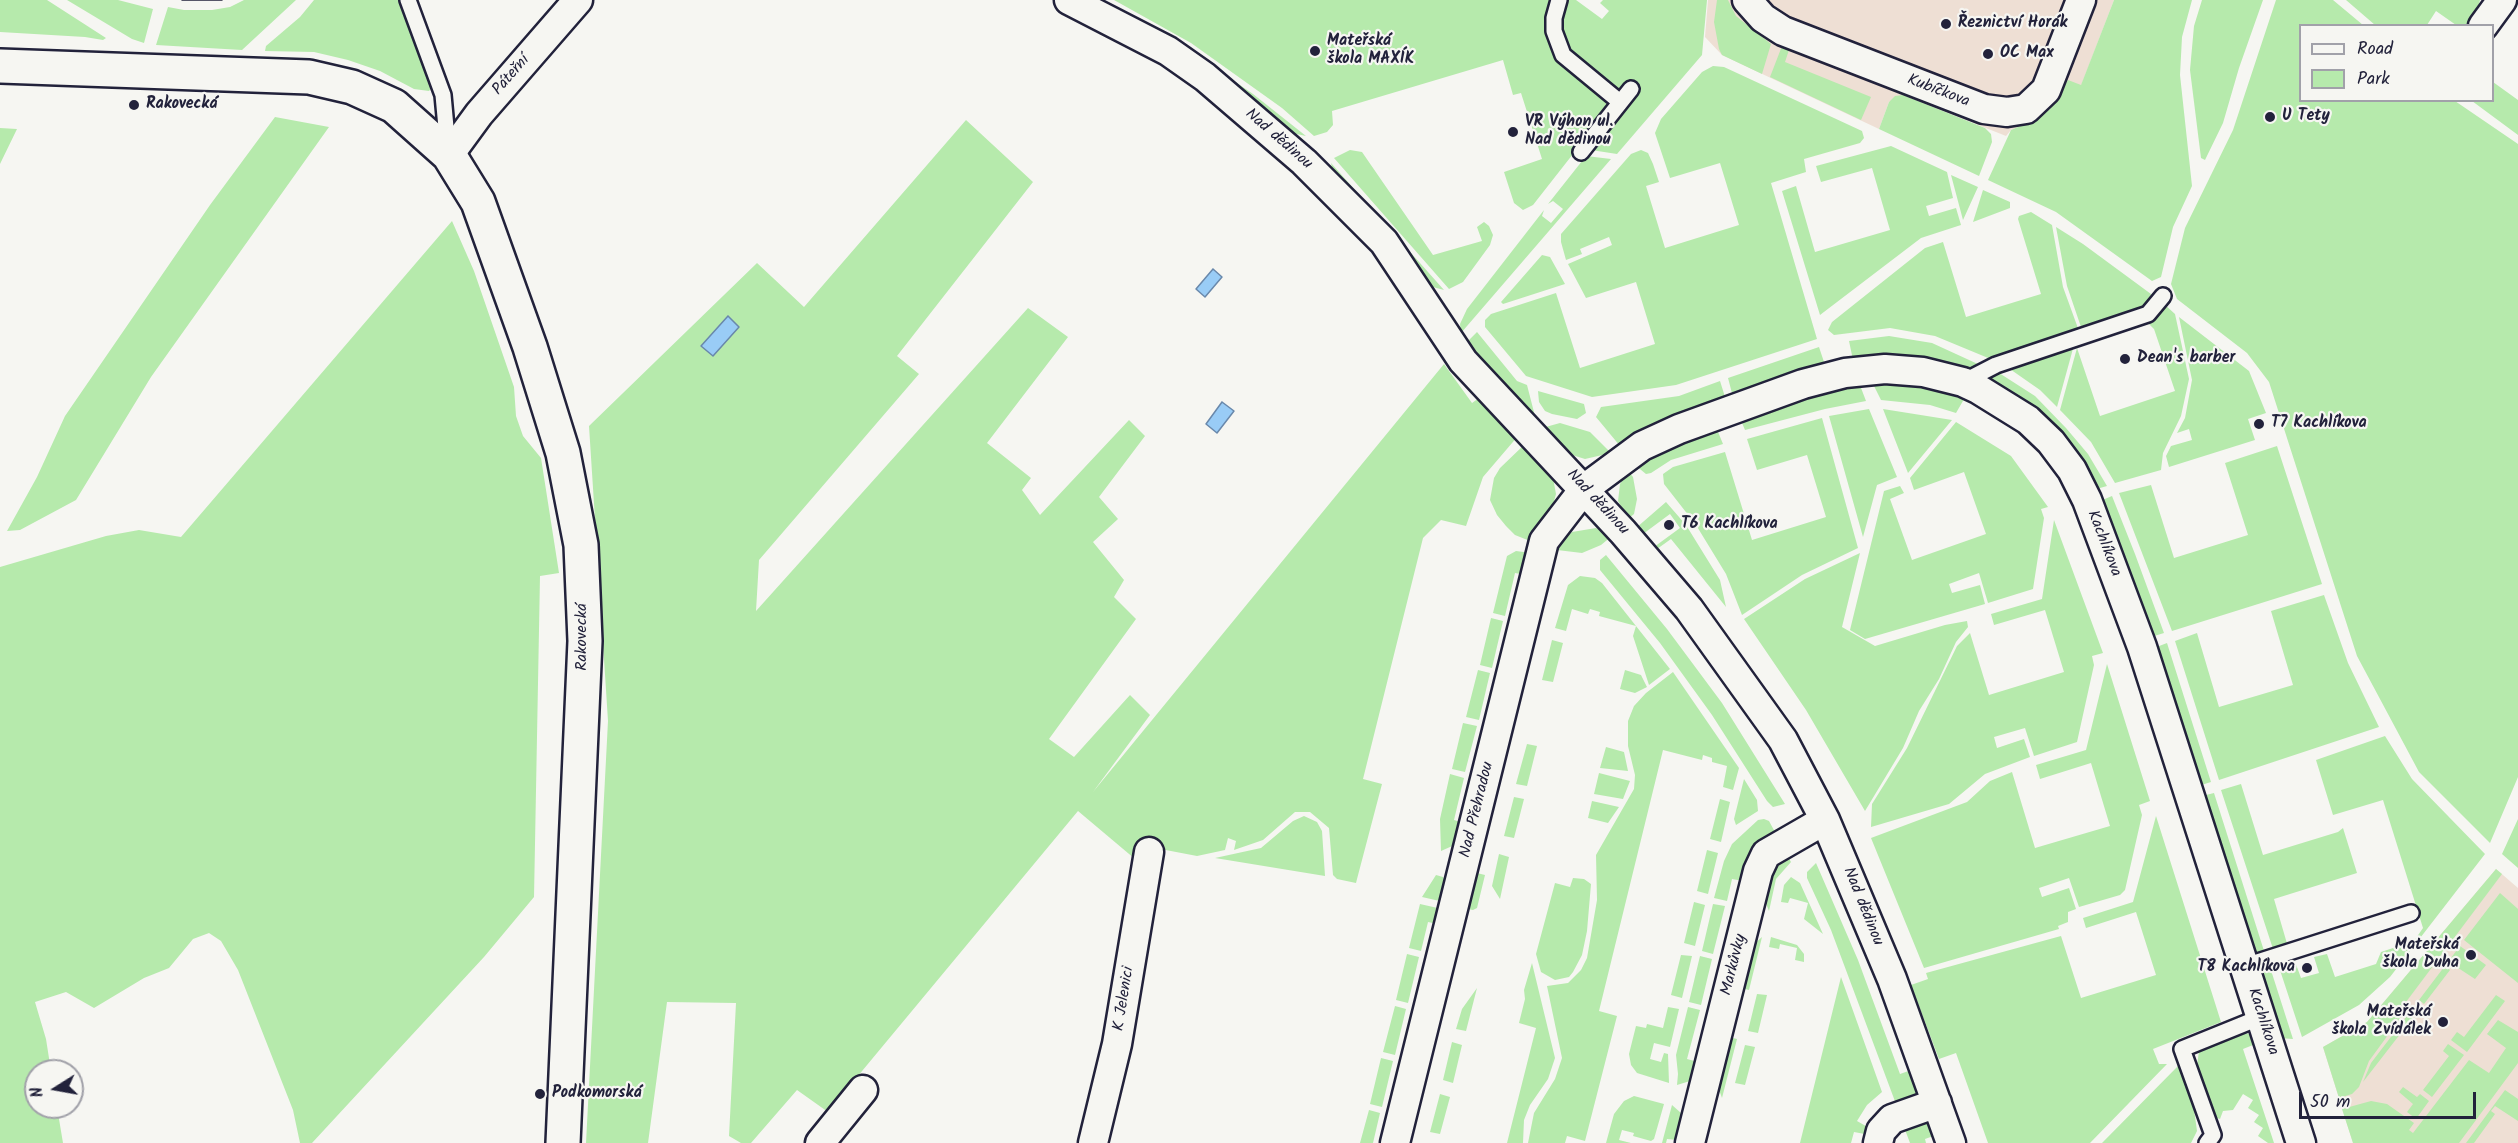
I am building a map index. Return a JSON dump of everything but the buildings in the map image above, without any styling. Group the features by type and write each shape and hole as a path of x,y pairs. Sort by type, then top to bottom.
{"main road":[{"name":"Rakovecká","path":"0,66 309,77 352,87 394,106 449,155 478,202 530,347 563,453 581,545 585,641 563,1143"}],"street":[{"name":"Páteřní","path":"449,155 479,114 578,0"},
{"name":"Nad dědinou","path":"1070,0 1168,51 1205,77 1304,162 1384,242 1463,361 1584,489 1689,609 1783,740 1825,820 1892,979 1951,1143"},
{"name":"Kubíčkova","path":"1747,0 1763,18 1783,31 1984,109 2007,112 2026,109 2046,90 2081,0"},
{"path":"2484,24 2502,0"},
{"name":"Kachlíkova","path":"1584,489 1642,446 1679,429 1803,384 1845,373 1885,369 1923,372 1964,382 2028,420 2051,442 2072,470 2086,500 2142,647 2301,1143"},
{"name":"Nad Přehradou","path":"1395,1143 1544,541 1584,489"},
{"name":"Markůvky","path":"1690,1143 1758,871 1766,854 1825,820"},
{"name":"K Jelenici","path":"1093,1143 1117,1044 1149,852"},
{"path":"820,1143 863,1090"},
{"path":"1878,1143 1881,1131 1892,1119 1937,1103"}],"lane":[{"path":"408,0 443,95 449,155"},
{"path":"1559,0 1554,18 1557,44 1563,55 1620,102"},
{"path":"1581,152 1631,89"},
{"path":"1964,382 1996,365 2148,314 2163,296"},
{"path":"2245,966 2411,913"},
{"path":"2212,1140 2182,1049 2261,1017"}],"shaded area":[{"path":"1708,0 2114,0 2081,86 2068,81 2050,109 2032,121 2011,130 2006,136 1903,95 1889,102 1879,129 1722,55 1705,37"},
{"name":"Mateřská škola Duha","path":"2496,869 2518,888 2518,1143 2353,1143 2323,1047 2367,1022"}],"green space":[{"path":"0,0 47,0 106,38 103,40 0,32"},
{"path":"67,0 118,0 153,9 144,43 132,39"},
{"path":"244,0 296,0 242,50 156,45 168,7 184,10 212,10 230,7"},
{"path":"314,0 403,0 432,87 429,91 414,89 380,71 348,60 314,52 265,51 266,46 300,17"},
{"path":"1092,0 1100,0 1163,32 1253,94 1306,136 1292,133"},
{"path":"1114,0 1555,0 1552,40 1613,103 1533,205 1523,210 1514,203 1504,172 1542,159 1521,93 1513,95 1503,60 1332,111 1333,125 1327,132 1314,136 1282,108 1191,43"},
{"path":"1562,0 1576,0 1602,19 1609,11 1600,3 1603,0 1707,0 1702,55 1617,154 1591,150 1639,87 1631,81 1620,94 1563,49 1557,15"},
{"path":"1717,0 1728,0 1736,16 1771,44 1762,74 1722,55 1714,22"},
{"path":"2114,0 2192,0 2182,37 2180,75 2192,186 2173,227 2161,277 2152,281 2056,212 1988,180 2011,130 2032,121 2050,109 2068,80 2081,85"},
{"path":"2202,0 2263,0 2223,123 2205,160 2201,158 2190,70 2194,26"},
{"path":"2276,0 2333,0 2362,24 2299,24 2299,102 2456,102 2518,144 2518,777 2490,843 2419,772 2357,656 2269,382 2247,353 2177,299 2171,284 2185,228 2233,130"},
{"path":"2346,0 2480,0 2474,24 2455,24 2436,11 2428,24 2374,24"},
{"path":"1786,43 1791,44 1785,62 1871,97 1861,120 1770,77 1782,46"},
{"path":"1713,66 1724,67 1862,131 1864,138 1860,143 1804,159 1806,172 1771,183 1817,339 1676,385 1592,397 1526,376 1485,327 1485,320 1491,314 1556,293 1580,368 1655,344 1636,282 1586,298 1568,264 1612,245 1609,237 1580,249 1582,254 1566,260 1561,242 1561,234 1631,154 1641,150 1648,153 1653,164 1659,182 1646,186 1665,248 1739,225 1720,163 1670,178 1655,133 1661,119 1702,72"},
{"path":"2494,83 2518,100 2518,135 2473,102 2494,102"},
{"path":"1903,95 1985,128 1991,134 1992,142 1979,176 1879,129 1889,102 1895,96"},
{"path":"275,117 329,127 151,377 76,500 20,530 7,531 37,477 65,416 210,205"},
{"path":"966,120 1033,182 897,356 919,374 759,560 756,611 1028,308 1068,337 987,443 1031,478 1022,490 1040,515 1129,420 1145,436 1099,497 1118,519 1093,542 1124,580 1114,597 1136,619 1049,739 1074,757 1130,695 1150,715 1093,792 1444,364 1472,403 1479,398 1518,436 1483,477 1466,526 1441,520 1423,538 1363,779 1382,784 1356,883 1337,879 1333,875 1329,828 1310,812 1295,812 1263,840 1234,850 1236,841 1228,838 1225,850 1197,856 1150,847 1135,859 1078,811 828,1112 797,1090 751,1143 741,1143 729,1136 736,1003 667,1002 648,1143 586,1143 608,721 589,426 757,263 804,307"},
{"path":"0,128 17,129 0,164"},
{"path":"1891,146 1947,172 1953,198 1926,206 1929,216 1956,208 1961,225 1921,238 1820,315 1782,191 1796,186 1815,252 1890,230 1872,168 1821,182 1816,166"},
{"path":"1350,150 1362,152 1433,255 1482,241 1477,227 1484,222 1489,226 1493,235 1490,245 1463,282 1449,289 1334,158"},
{"path":"1586,156 1611,159 1461,333 1460,324 1467,309 1544,210 1542,216 1551,223 1563,209 1553,201 1548,204"},
{"path":"1331,163 1444,290 1433,287 1422,277 1334,177"},
{"path":"1951,175 1978,187 1963,220"},
{"path":"1983,190 2010,202 2010,208 1973,222"},
{"path":"2031,212 2052,225 2063,287 2079,331 1993,360 1935,336 1890,328 1834,335 1828,330 1832,322 1925,248 1943,242 1966,317 2041,294 2018,219 2019,216"},
{"path":"452,221 474,271 514,387 516,416 523,436 541,458 559,573 540,576 534,897 484,957 312,1143 300,1143 293,1110 238,970 221,941 209,933 193,939 169,968 144,978 94,1008 66,992 35,1002 49,1059 24,1059 24,1119 59,1119 63,1143 0,1143 0,567 106,536 139,530 181,537"},
{"path":"2056,227 2151,294 2148,304 2141,310 2082,330 2067,286"},
{"path":"1542,255 1550,257 1565,284 1503,304 1501,302"},
{"path":"2164,304 2175,314 2189,379 2181,416 2163,453 2161,470 2115,483 2091,442 2060,410 2077,348 2100,416 2175,391 2154,329 2145,320"},
{"path":"2179,317 2249,371 2266,413 2248,419 2255,440 2169,467 2166,456 2171,446 2192,440 2189,429 2177,433 2185,418 2192,380"},
{"path":"1477,332 1517,381 1527,385 1536,420 1466,343"},
{"path":"1889,336 1932,343 1980,365 1964,370 1853,360 1849,341"},
{"path":"2074,345 2057,407 2040,390 2007,367"},
{"path":"1819,347 1825,365 1733,397 1728,378"},
{"path":"1996,371 2035,396 2066,428 2088,454 2107,486 2093,490 1985,379"},
{"path":"1899,379 1967,394 1956,413 1930,405 1881,400 1871,380"},
{"path":"1858,380 1866,401 1745,430 1740,418"},
{"path":"1720,381 1726,400 1620,446 1596,417 1601,407 1679,396"},
{"path":"1538,391 1584,404 1586,413 1577,419 1545,411 1539,402"},
{"path":"1869,409 1897,477 1877,485 1863,537 1829,416"},
{"path":"1883,409 1952,420 1908,473"},
{"path":"1822,418 1858,548 1802,575 1742,615 1726,574 1696,525 1664,484 1663,474 1673,467 1725,452 1752,540 1826,517 1807,455 1757,470 1747,439"},
{"path":"1956,422 2011,456 2048,507 2041,509 2044,518 2033,589 1988,603 1979,573 1949,584 1952,593 1980,585 1985,604 1865,639 1850,630 1884,491 1900,486 1904,493 1890,499 1912,560 1986,534 1964,472 1914,490 1910,478"},
{"path":"1560,423 1590,432 1611,453 1585,459 1569,454 1542,428"},
{"path":"1716,427 1723,444 1671,460 1651,473 1646,474 1635,465 1645,456"},
{"path":"1525,444 1553,478 1556,494 1551,512 1535,543 1515,535 1497,515 1490,500 1494,478 1500,468"},
{"path":"2277,446 2322,584 2172,631 2119,493 2151,485 2174,558 2248,535 2225,463"},
{"path":"1628,471 1633,477 1637,499 1634,514 1628,519 1618,501 1620,484"},
{"path":"2112,496 2164,633 2151,637 2100,501"},
{"path":"1666,502 1686,525 1720,580 1726,607 1671,539 1657,549 1654,547 1680,528 1670,514 1643,534 1636,528"},
{"path":"2054,520 2103,653 2092,656 2094,665 2077,742 2034,756 2025,728 1994,737 1997,748 2024,739 2030,757 1985,774 1949,804 1871,827 1872,804 1907,748 1957,646 1970,633 1989,695 2064,672 2045,610 1994,625 1991,614 2042,599"},
{"path":"1596,528 1612,536 1601,545 1582,553 1557,550 1561,542 1572,532"},
{"path":"1516,551 1531,553 1526,575 1515,573 1505,616 1493,613 1507,556"},
{"path":"1860,553 1842,627 1875,646 1945,625 1967,621 1968,627 1956,642 1939,679 1919,711 1903,748 1865,811 1806,710 1744,619 1805,579"},
{"path":"1606,555 1667,629 1722,703 1785,804 1773,807 1767,801 1712,715 1660,643 1600,570 1600,560"},
{"path":"1580,576 1595,578 1602,583 1636,626 1599,616 1600,612 1590,609 1588,614 1572,609 1566,631 1555,628 1568,585"},
{"path":"2324,595 2348,663 2379,727 2219,780 2175,641 2197,633 2219,707 2293,685 2271,611"},
{"path":"1491,618 1503,621 1492,668 1480,665"},
{"path":"1636,626 1670,669 1649,685 1633,636"},
{"path":"1552,640 1563,643 1553,682 1542,680"},
{"path":"2167,643 2211,782 2198,786 2154,648"},
{"path":"2107,664 2150,801 2139,805 2142,815 2125,890 2120,895 2079,907 2069,878 2039,888 2042,897 2069,888 2076,909 2068,912 2068,922 2058,926 2059,929 1924,968 1871,838 1967,802 1990,781 2012,772 2035,848 2110,826 2091,763 2040,779 2036,765 2086,750"},
{"path":"1478,670 1490,673 1479,720 1466,717"},
{"path":"1625,670 1641,675 1647,687 1635,693 1620,689"},
{"path":"1673,672 1739,768 1733,790 1723,787 1727,766 1712,762 1712,758 1703,755 1702,760 1663,750 1599,1011 1617,1016 1585,1141 1567,1136 1565,1143 1528,1143 1534,1113 1555,1079 1562,1058 1547,986 1568,983 1581,970 1587,958 1597,900 1596,855 1634,789 1635,775 1628,746 1628,721 1634,706 1646,693"},
{"path":"1463,723 1477,726 1465,772 1452,769"},
{"path":"2385,736 2412,779 2485,854 2390,977 2359,1005 2302,1037 2277,961 2293,956 2301,978 2319,973 2314,957 2327,954 2335,977 2376,964 2381,952 2414,941 2423,928 2383,800 2333,815 2316,760"},
{"path":"1527,744 1537,746 1527,786 1516,784"},
{"path":"1606,747 1624,752 1628,771 1600,768"},
{"path":"1599,773 1630,781 1623,799 1594,794"},
{"path":"1450,774 1464,778 1454,820 1464,823 1459,843 1441,851 1440,819"},
{"path":"1744,779 1757,800 1758,811 1736,825 1734,819"},
{"path":"2241,784 2263,855 2338,832 2343,828 2357,873 2274,899 2288,947 2274,952 2221,790"},
{"path":"2214,793 2265,954 2257,954 2250,948 2202,796"},
{"path":"1514,797 1524,799 1514,838 1504,836"},
{"path":"1720,799 1730,802 1721,842 1710,839"},
{"path":"1592,801 1619,807 1608,823 1588,818"},
{"path":"1304,816 1317,822 1322,831 1325,876 1215,858 1261,848 1293,821"},
{"path":"2156,816 2221,1022 2153,1049 2159,1064 2167,1064 2090,1143 1988,1143 1956,1053 1939,1059 1911,985 1928,979 1926,973 2061,936 2081,998 2156,975 2136,912 2086,928 2083,918 2133,902"},
{"path":"2518,819 2518,868 2502,854"},
{"path":"1758,820 1769,821 1776,834 1743,881 1732,879 1727,901 1714,898 1724,861 1732,844"},
{"path":"1707,850 1718,853 1708,894 1697,891"},
{"path":"1499,854 1509,857 1500,899 1492,886"},
{"path":"1787,855 1791,862 1776,879 1769,911 1763,896 1773,867"},
{"path":"1816,863 1858,960 1900,1074 1917,1068 1918,1091 1915,1096 1896,1104 1831,930 1807,878 1807,872"},
{"path":"2496,869 2502,874 2406,1002 2410,1005 2369,1061 2359,1087 2352,1094 2339,1098 2323,1047 2367,1022"},
{"path":"1477,873 1485,875 1477,908 1473,910 1468,909"},
{"path":"1436,875 1443,877 1446,883 1444,902 1422,897"},
{"path":"1791,877 1800,883 1823,934 1804,919 1808,903 1790,898 1788,903 1781,902 1784,885"},
{"path":"1573,878 1584,879 1591,884 1587,931 1582,955 1573,972 1569,977 1555,980 1541,972 1536,954 1555,883 1570,887"},
{"path":"2500,893 2518,909 2518,983 2464,940"},
{"path":"1694,902 1705,905 1695,946 1684,943"},
{"path":"1420,904 1442,909 1438,924 1428,922 1421,951 1409,948"},
{"path":"1713,904 1725,906 1713,954 1702,951"},
{"path":"1762,937 1749,990 1741,988 1752,946"},
{"path":"1771,937 1797,945 1804,954 1804,962 1795,960 1797,948 1780,944 1779,949 1769,947"},
{"path":"2460,946 2486,965 2475,979 2449,962 2445,966 2450,970 2424,1004 2419,1000"},
{"path":"1407,954 1419,957 1408,1003 1396,1000"},
{"path":"1681,955 1692,956 1682,998 1671,995"},
{"path":"1700,956 1712,959 1701,1005 1689,1002"},
{"path":"1532,963 1555,1058 1548,1079 1530,1105 1524,1120 1523,1143 1507,1143 1536,1028 1519,1023 1525,999 1524,990"},
{"path":"2269,964 2293,1039 2279,1038 2260,977 2262,968"},
{"path":"1841,977 1882,1092 1867,1105 1857,1121 1871,1129 1870,1135 1854,1132 1851,1143 1800,1143"},
{"path":"1477,988 1466,1031 1456,1029 1462,1009"},
{"path":"1757,994 1767,995 1758,1033 1748,1031"},
{"path":"2496,995 2505,1001 2467,1052 2451,1040 2457,1032 2464,1037"},
{"path":"1395,1006 1406,1009 1395,1055 1383,1052"},
{"path":"1668,1007 1679,1009 1670,1047 1654,1043 1650,1059 1661,1062 1664,1053 1668,1054 1669,1083 1637,1073 1631,1065 1629,1054 1636,1026 1646,1028 1647,1024 1663,1028"},
{"path":"1688,1007 1700,1010 1687,1059 1698,1062 1690,1081 1677,1085 1676,1055"},
{"path":"2413,1008 2418,1011 2363,1082 2371,1063"},
{"path":"2498,1020 2518,1032 2518,1063 2459,1143 2353,1143 2342,1109 2371,1101 2387,1104 2414,1123 2409,1130 2413,1133 2469,1060 2489,1073 2506,1048 2487,1034"},
{"path":"2238,1032 2250,1034 2258,1043 2243,1049 2274,1143 2268,1143 2258,1136 2263,1128 2254,1122 2259,1115 2248,1108 2253,1100 2243,1094 2233,1110 2223,1111 2220,1119 2217,1118 2197,1066 2199,1051"},
{"path":"1729,1037 1737,1039 1722,1098 1717,1084"},
{"path":"1452,1042 1462,1045 1453,1083 1443,1080"},
{"path":"2448,1044 2464,1055 2432,1097 2423,1090 2449,1056 2443,1051"},
{"path":"1745,1045 1755,1047 1745,1085 1735,1083"},
{"path":"1381,1058 1393,1061 1382,1107 1370,1104"},
{"path":"2178,1066 2182,1069 2192,1095 2197,1131 2191,1143 2102,1143"},
{"path":"2403,1087 2417,1097 2420,1094 2429,1101 2416,1119 2407,1112 2413,1104 2399,1092"},
{"path":"2505,1090 2518,1099 2518,1121 2495,1106 2491,1111 2495,1114 2474,1143 2466,1143"},
{"path":"1440,1094 1450,1097 1440,1134 1430,1132"},
{"path":"1634,1096 1664,1104 1654,1139 1651,1141 1633,1136 1634,1133 1622,1130 1619,1140 1631,1143 1606,1143 1614,1114 1624,1101"},
{"path":"1672,1105 1681,1113 1678,1140 1667,1139 1666,1143 1662,1143"},
{"path":"1369,1110 1380,1113 1373,1143 1360,1143"},
{"path":"1924,1120 1931,1122 1939,1134 1925,1139 1926,1143 1910,1143 1904,1127"}],"water":[{"path":"1213,269 1222,277 1205,297 1196,289"},
{"path":"728,316 739,327 713,356 701,346"},
{"path":"1222,402 1234,411 1217,433 1206,424"}],"tram line":[{"path":"182,0 222,0"}],"place":[{"name":"Řeznictví Horák","path":"1946,24"},
{"name":"Mateřská škola MAXÍK","path":"1315,51"},
{"name":"OC Max","path":"1988,54"},
{"name":"Rakovecká","path":"134,105"},
{"name":"U Tety","path":"2270,117"},
{"name":"VR Výhon ul. Nad dědinou","path":"1513,132"},
{"name":"Dean's barber","path":"2125,359"},
{"name":"T7 Kachlíkova","path":"2259,424"},
{"name":"T6 Kachlíkova","path":"1669,525"},
{"name":"Mateřská škola Duha","path":"2471,955"},
{"name":"T8 Kachlíkova","path":"2307,968"},
{"name":"Mateřská škola Zvídálek","path":"2443,1022"},
{"name":"Podkomorská","path":"540,1094"}]}
